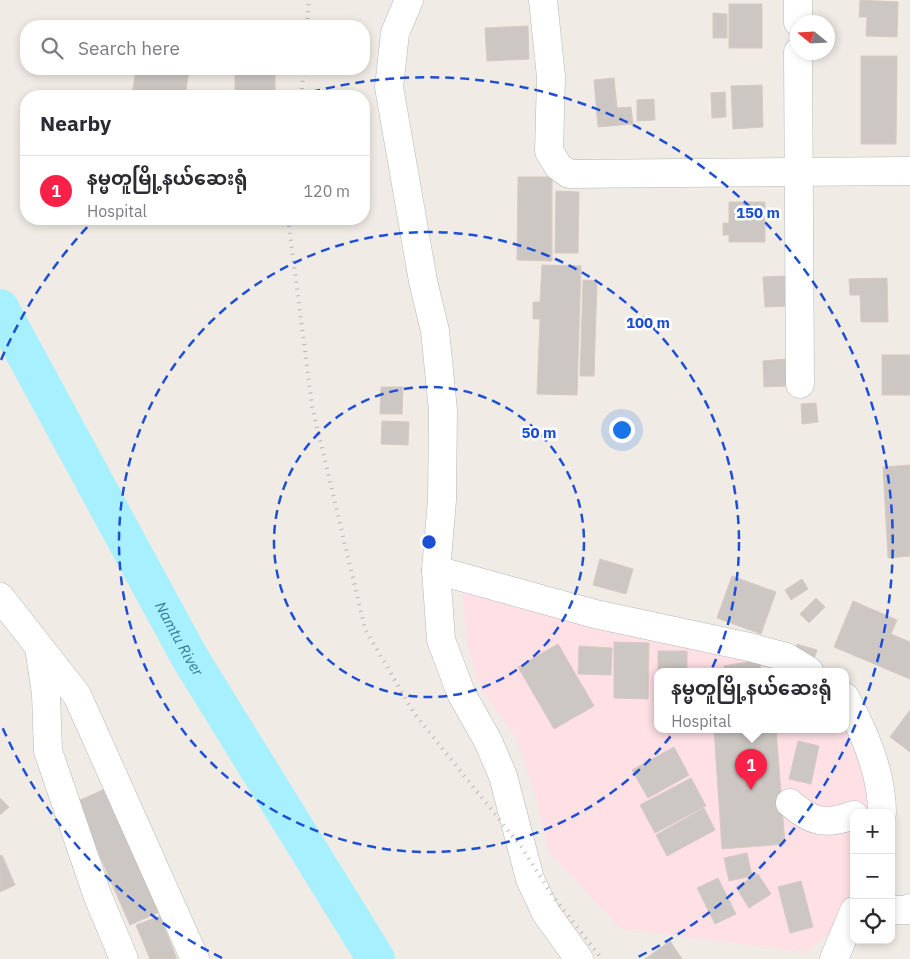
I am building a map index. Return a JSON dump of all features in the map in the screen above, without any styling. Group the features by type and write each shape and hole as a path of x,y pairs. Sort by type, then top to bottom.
{"street":[{"path":"409,0 395,33 389,87 423,281 435,332 441,390 442,500 436,570 441,640 447,661 503,776 530,879 546,913 579,959"},
{"path":"543,0 551,77 550,151 558,166 569,174 910,171"},
{"path":"798,0 798,15"},
{"path":"798,60 800,384"},
{"path":"436,570 595,614 749,647 786,657 804,668"},
{"path":"0,597 77,695 196,959"},
{"path":"39,646 46,694 48,751 98,896 124,959"},
{"path":"849,706 873,759 882,805"},
{"path":"790,803 814,820 835,822 850,816"},
{"path":"895,910 907,910 910,908"},
{"path":"834,959 850,921"}],"shaded area":[{"path":"463,589 782,668 654,668 654,733 849,733 849,728 862,756 868,809 850,809 850,893 835,929 806,952 621,929 549,852 535,794 517,740 481,689 466,640"}],"building":[{"path":"860,0 898,2 897,37 866,36 867,17 859,17"},
{"path":"729,4 762,4 762,48 729,48"},
{"path":"713,13 727,14 727,38 713,38"},
{"path":"528,26 529,59 487,61 485,28"},
{"path":"861,56 897,56 896,144 861,144"},
{"path":"135,75 188,75 186,90 133,90"},
{"path":"235,75 275,75 275,90 235,90"},
{"path":"614,78 617,108 631,107 633,124 598,127 594,80"},
{"path":"762,85 763,127 733,129 731,86"},
{"path":"725,92 726,117 712,118 711,93"},
{"path":"654,99 655,120 637,121 637,100"},
{"path":"518,177 552,177 552,261 517,260"},
{"path":"556,191 579,192 578,253 555,253"},
{"path":"729,202 765,202 765,242 729,242 729,235 723,235 723,223 729,223"},
{"path":"542,265 581,266 577,395 537,394 540,319 533,319 533,302 540,302"},
{"path":"786,276 788,306 765,307 763,277"},
{"path":"887,278 888,322 861,322 860,295 850,295 849,279"},
{"path":"583,280 597,281 594,376 580,376"},
{"path":"882,355 910,355 910,395 882,395"},
{"path":"785,359 787,386 764,387 763,361"},
{"path":"381,387 403,387 402,414 380,414"},
{"path":"816,403 818,422 802,424 801,404"},
{"path":"382,421 409,422 408,445 381,444"},
{"path":"910,465 910,556 888,558 883,467"},
{"path":"600,559 633,569 626,594 593,585"},
{"path":"732,576 776,592 761,634 717,618"},
{"path":"802,579 808,589 791,600 785,590"},
{"path":"816,598 825,607 809,623 800,614"},
{"path":"853,601 897,620 891,634 910,642 910,679 834,647"},
{"path":"614,642 649,643 648,699 614,698"},
{"path":"558,644 594,706 554,729 518,667"},
{"path":"797,644 817,650 813,662 793,656"},
{"path":"579,646 612,648 611,675 578,674"},
{"path":"658,651 687,651 687,668 658,668"},
{"path":"759,660 760,668 724,668 724,666"},
{"path":"910,710 910,752 890,737"},
{"path":"714,733 776,733 785,844 722,849"},
{"path":"798,741 819,746 811,784 789,779"},
{"path":"674,747 689,775 648,798 632,770"},
{"path":"691,778 706,806 655,833 640,805"},
{"path":"109,787 164,910 130,925 76,802"},
{"path":"0,798 9,807 0,815"},
{"path":"704,808 715,830 667,856 656,835"},
{"path":"747,853 752,876 729,881 724,858"},
{"path":"2,855 15,885 0,892 0,856"},
{"path":"758,874 771,894 749,908 736,887"},
{"path":"718,878 736,914 715,924 697,888"},
{"path":"801,881 813,927 790,933 778,887"},
{"path":"160,916 177,959 150,959 136,925"},
{"path":"670,941 682,959 645,959"}],"waterway":[{"name":"Namtu River","path":"0,308 190,658 376,959"}],"railway":[{"path":"307,20 309,0"},
{"path":"302,90 303,75"},
{"path":"289,225 312,406 365,629 414,713 522,848 552,895 602,959"}],"place":[{"name":"နမ္မတူမြို့နယ်ဆေးရုံ","path":"751,790"}]}
